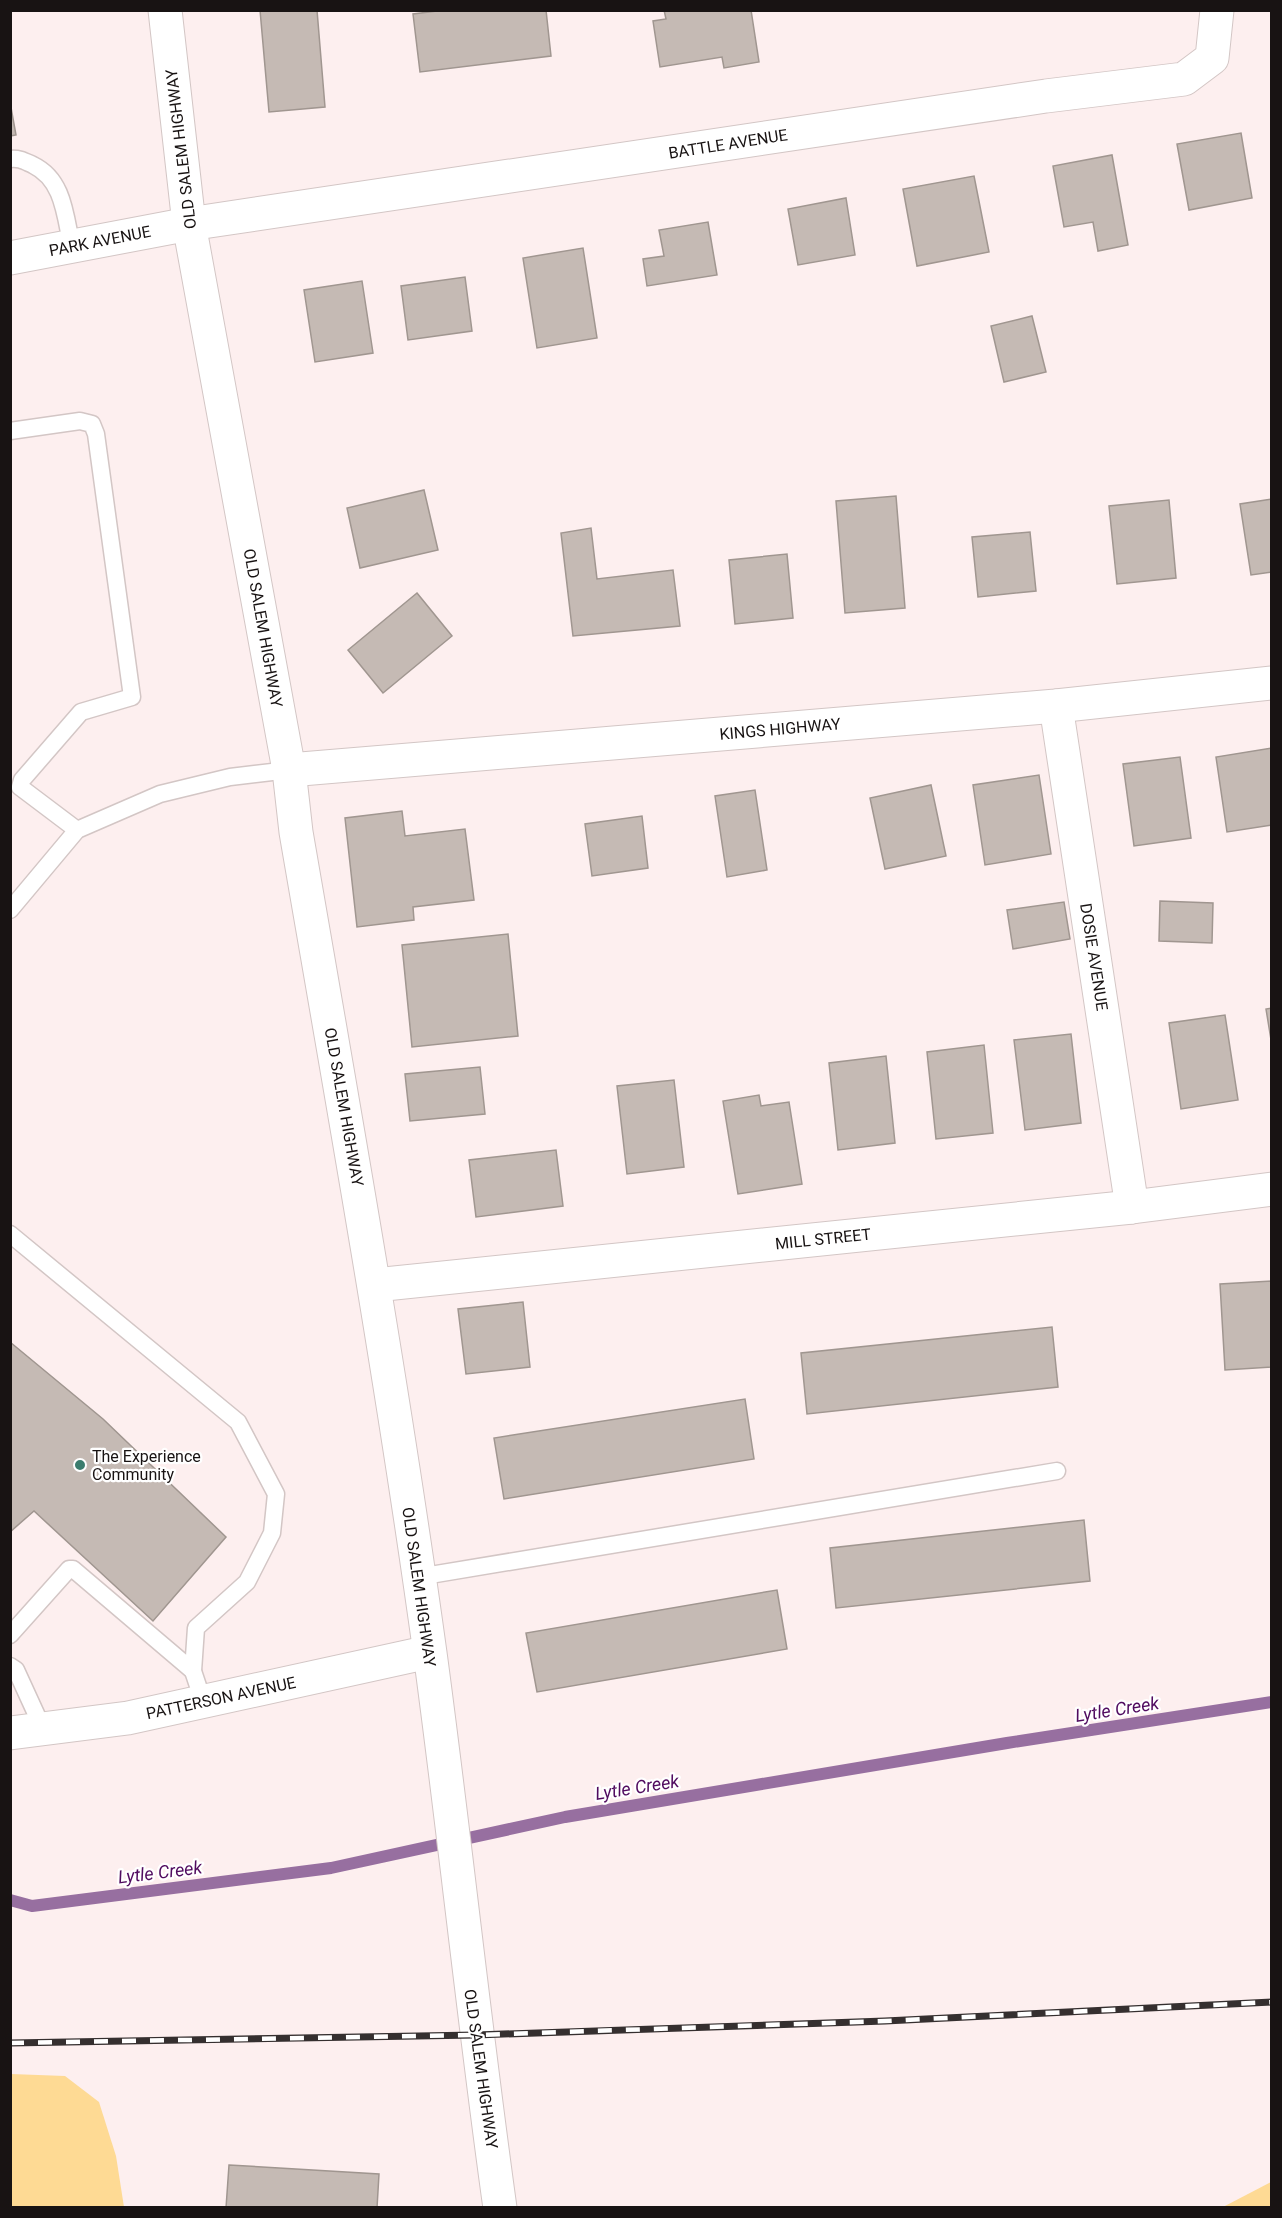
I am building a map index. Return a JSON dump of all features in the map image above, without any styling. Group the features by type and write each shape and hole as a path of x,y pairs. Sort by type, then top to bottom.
{"street":[{"name":"OLD SALEM HIGHWAY","path":"165,10 189,224 289,770 296,832 375,1285 429,1652 476,2035 500,2208"},
{"name":"BATTLE AVENUE","path":"189,224 1046,96 1184,80 1212,58 1216,10"},
{"name":"PARK AVENUE","path":"10,258 189,224"},
{"name":"KINGS HIGHWAY","path":"289,770 1056,706 1272,683"},
{"name":"DOSIE AVENUE","path":"1056,706 1132,1208"},
{"name":"MILL STREET","path":"375,1285 1132,1208 1272,1189"},
{"name":"PATTERSON AVENUE","path":"10,1733 128,1718 429,1652"}],"lane":[{"path":"10,159 19,158 51,176 61,196 72,247"},
{"path":"10,431 80,421 92,424 96,434 132,698 81,712 22,780 20,787 76,830"},
{"path":"10,910 76,830 160,794 230,777 289,770"},
{"path":"10,1234 237,1422 276,1494 272,1533 247,1582 196,1628 193,1671 203,1701"},
{"path":"418,1577 1057,1471"},
{"path":"10,1635 69,1569 73,1569 193,1671"},
{"path":"10,1666 15,1670 43,1729"}],"shaded area":[{"path":"11,2074 65,2076 99,2102 116,2156 124,2207 11,2207"},
{"path":"1271,2182 1271,2207 1223,2207"}],"building":[{"path":"260,10 317,10 325,107 269,112"},
{"path":"445,10 546,10 551,56 420,72 413,14"},
{"path":"664,10 751,10 759,62 724,68 722,57 660,67 653,21 666,19"},
{"path":"10,102 16,135 10,136"},
{"path":"1241,133 1252,198 1189,210 1177,144"},
{"path":"1112,155 1128,245 1098,251 1093,222 1064,227 1053,166"},
{"path":"974,176 989,252 917,266 903,189"},
{"path":"846,198 855,255 798,265 788,209"},
{"path":"708,222 717,275 647,286 643,259 664,256 659,230"},
{"path":"583,248 597,338 537,348 523,258"},
{"path":"465,277 472,331 408,340 401,286"},
{"path":"362,281 373,353 315,362 304,290"},
{"path":"1032,316 1046,372 1004,382 991,326"},
{"path":"424,490 438,550 360,568 347,508"},
{"path":"896,496 905,608 845,613 836,501"},
{"path":"1272,499 1272,572 1251,575 1240,504"},
{"path":"1169,500 1176,578 1117,584 1109,506"},
{"path":"591,528 597,579 673,570 680,626 573,636 561,533"},
{"path":"1030,532 1036,591 978,597 972,537"},
{"path":"787,554 793,618 735,624 729,560"},
{"path":"417,593 452,636 383,693 348,650"},
{"path":"1272,748 1272,825 1227,832 1216,757"},
{"path":"1180,757 1191,838 1134,846 1123,764"},
{"path":"1039,775 1051,854 985,865 973,785"},
{"path":"931,785 946,856 885,869 870,798"},
{"path":"755,790 767,870 727,877 715,796"},
{"path":"402,811 405,836 465,829 474,900 413,907 414,920 357,927 345,818"},
{"path":"642,816 648,868 592,876 585,824"},
{"path":"1160,901 1213,903 1212,943 1159,941"},
{"path":"1064,902 1070,939 1013,949 1007,910"},
{"path":"508,934 518,1036 412,1047 402,945"},
{"path":"1272,1008 1272,1046 1266,1009"},
{"path":"1225,1015 1238,1100 1181,1109 1169,1023"},
{"path":"1071,1034 1081,1123 1025,1130 1014,1040"},
{"path":"984,1045 993,1133 936,1139 927,1052"},
{"path":"886,1056 895,1143 838,1150 829,1063"},
{"path":"480,1067 485,1114 410,1121 405,1074"},
{"path":"674,1080 684,1167 627,1174 617,1086"},
{"path":"759,1095 761,1106 789,1102 802,1184 738,1194 723,1101"},
{"path":"556,1150 563,1206 476,1217 469,1160"},
{"path":"1272,1281 1272,1367 1225,1370 1220,1284"},
{"path":"523,1302 530,1367 466,1374 458,1309"},
{"path":"1052,1327 1058,1387 807,1414 801,1353"},
{"name":"The Experience Community","path":"10,1342 103,1419 226,1537 153,1621 34,1511 10,1532"},
{"path":"745,1399 754,1459 504,1499 494,1438"},
{"path":"1084,1520 1090,1581 836,1608 830,1548"},
{"path":"777,1590 787,1649 537,1692 526,1633"},
{"path":"229,2165 379,2174 377,2208 226,2208"}],"waterway":[{"name":"Lytle Creek","path":"10,1900 32,1906 331,1868 565,1817 1007,1743 1272,1702"}],"railway":[{"path":"10,2043 476,2035 885,2021 1272,2002"}],"place":[{"name":"The Experience Community","path":"80,1465"}]}
